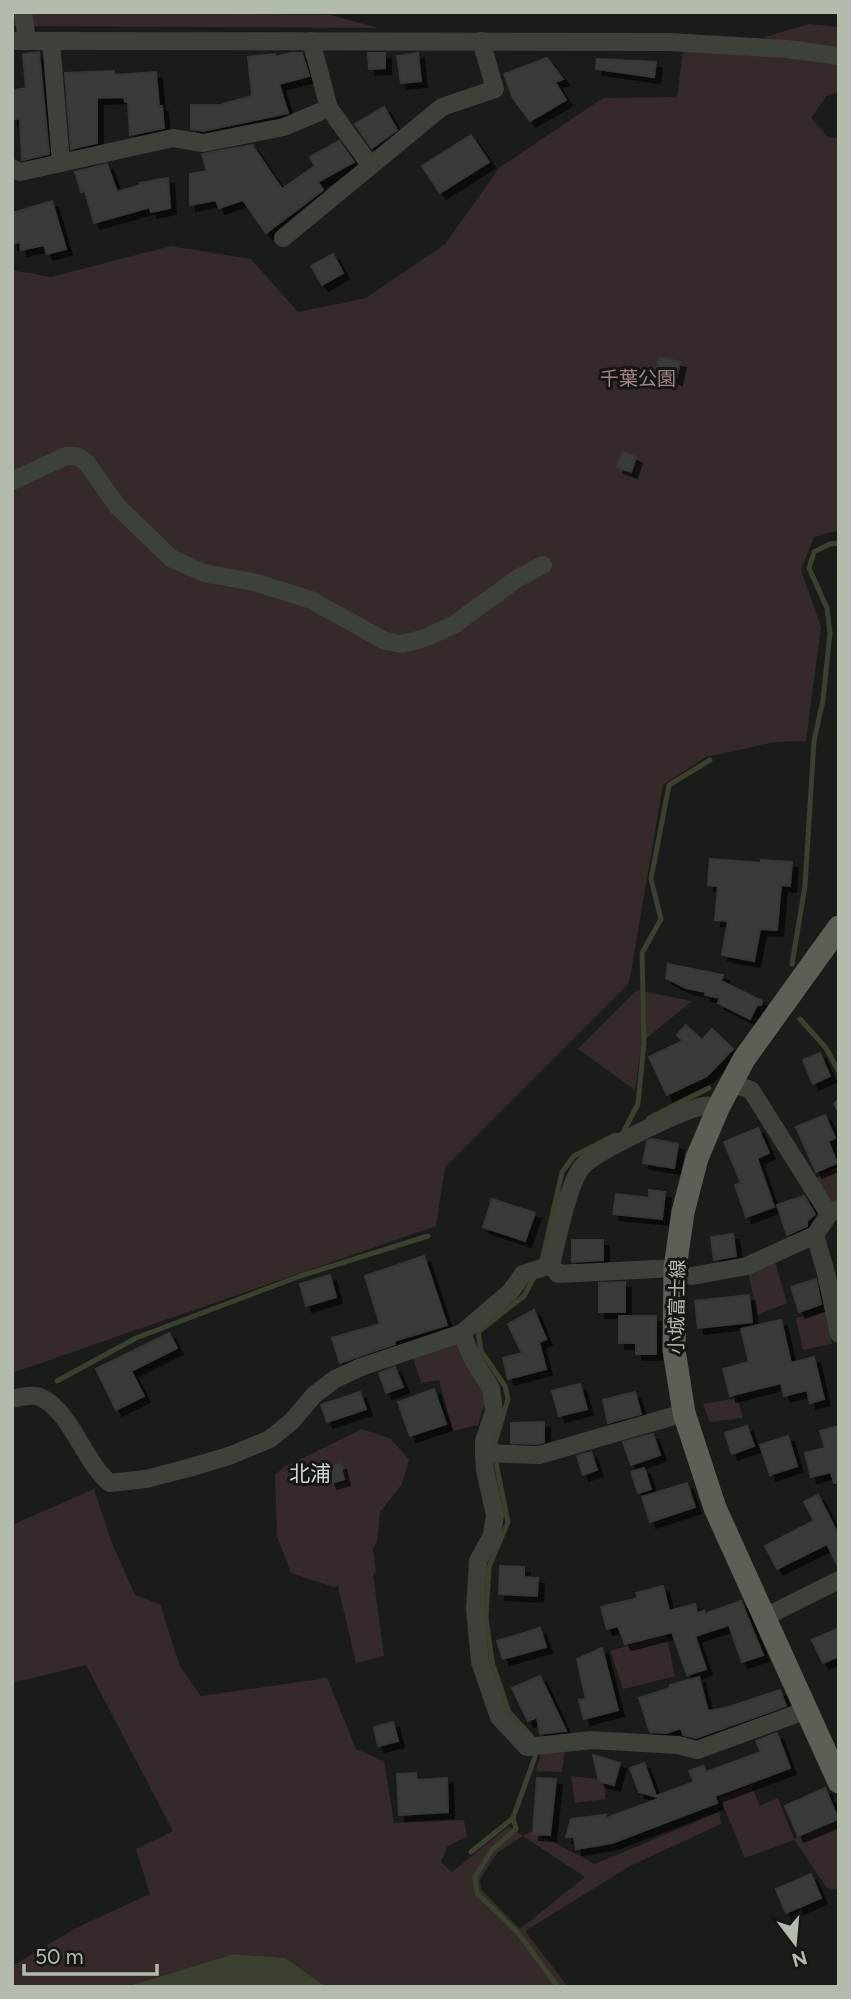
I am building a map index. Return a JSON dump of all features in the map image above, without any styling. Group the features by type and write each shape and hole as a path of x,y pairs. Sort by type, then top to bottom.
{"main road":[{"name":"小城富士線","path":"839,928 744,1059 696,1158 683,1212 684,1272 674,1350 684,1413 715,1507 839,1782"}],"street":[{"path":"23,18 20,41 669,42 787,48 839,55"},
{"path":"51,41 61,163"},
{"path":"311,41 329,108 370,165"},
{"path":"283,237 442,107 495,89 481,41"},
{"path":"12,168 20,172 173,138 203,143 284,127 329,108"},
{"path":"12,481 66,456 77,456 86,462 118,507 172,559 204,573 254,582 311,600 385,641 402,644 425,638 454,624 518,578 543,565"},
{"path":"551,1265 558,1274 684,1272 747,1266 815,1235 834,1211 751,1090 731,1083"},
{"path":"551,1265 565,1209 581,1168 595,1155 680,1114 705,1105 719,1106"},
{"path":"815,1235 839,1334"},
{"path":"12,1399 24,1396 39,1397 60,1413 99,1474 110,1483 146,1479 229,1455 270,1438 292,1421 314,1395 335,1379 361,1367 461,1333 511,1291 523,1274 551,1265"},
{"path":"461,1333 472,1358 491,1388 494,1411 484,1441 484,1453 495,1515 492,1535 478,1561 475,1609 480,1662 499,1717 535,1747 591,1740 678,1745 697,1750 807,1710"},
{"path":"484,1453 540,1455 684,1413"},
{"path":"765,1617 839,1580"}],"green space":[{"path":"12,12 331,15 379,28 12,26"},
{"path":"809,24 839,27 839,47 762,38"},
{"name":"千葉公園","path":"683,50 839,60 839,92 826,96 811,118 829,138 839,138 839,530 814,537 801,570 821,627 806,741 775,742 706,757 663,785 629,983 445,1167 436,1226 12,1373 12,270 51,277 171,246 251,259 298,312 366,298 445,244 500,167 603,98 677,97"},
{"path":"637,990 692,1001 642,1042 635,1090 578,1049"},
{"path":"839,1166 839,1200 832,1203 815,1179"},
{"path":"775,1262 787,1303 757,1315 748,1272"},
{"path":"827,1311 832,1344 803,1350 796,1318"},
{"path":"459,1341 486,1398 478,1425 453,1431 439,1380 421,1383 413,1358"},
{"path":"737,1398 743,1418 710,1422 703,1404"},
{"path":"362,1429 391,1439 409,1460 402,1484 380,1512 377,1542 373,1548 376,1572 373,1574 384,1656 356,1663 338,1586 333,1587 291,1573 277,1536 275,1475 284,1467"},
{"path":"94,1489 111,1541 135,1595 160,1604 180,1667 201,1696 327,1678 356,1749 384,1761 394,1823 464,1820 467,1836 447,1847 441,1862 452,1872 509,1826 523,1836 532,1831 595,1864 719,1812 721,1824 630,1866 525,1931 568,1987 326,1987 284,1958 234,1954 125,1987 12,1987 12,1966 76,1928 150,1894 136,1849 173,1831 86,1665 12,1683 12,1525","holes":["523,1836 585,1877 520,1929 481,1889 480,1879 497,1853"]},
{"path":"666,1634 675,1676 623,1689 610,1651"},
{"path":"565,1750 562,1772 536,1771 542,1751"},
{"path":"571,1776 606,1780 605,1799 575,1803"},
{"path":"751,1785 760,1806 778,1798 794,1839 839,1819 839,1890 827,1888 794,1840 745,1858 720,1798"}],"shaded area":[{"path":"234,1954 285,1958 326,1987 125,1987"}],"building":[{"path":"39,52 49,154 22,160 20,118 12,120 12,91 26,88 23,54"},
{"path":"302,53 309,76 279,84 288,113 203,131 191,129 191,105 220,105 252,96 248,57 275,54 275,57"},
{"path":"368,53 385,53 385,68 369,69"},
{"path":"418,53 421,81 401,83 397,56"},
{"path":"547,58 563,79 555,82 566,100 530,121 513,98 504,74"},
{"path":"597,59 656,62 654,77 596,69"},
{"path":"114,71 114,75 156,72 164,128 130,135 128,102 125,102 124,97 97,98 97,143 71,149 65,73"},
{"path":"384,107 397,130 372,148 355,124"},
{"path":"471,135 489,162 440,193 422,166"},
{"path":"339,141 354,162 318,182 323,190 266,233 243,200 219,208 216,200 190,205 190,174 207,171 202,154 252,145 282,189 315,166 310,157"},
{"path":"107,164 117,192 141,185 140,183 168,178 170,208 151,212 150,207 94,223 85,191 81,192 75,172"},
{"path":"52,201 66,249 47,254 44,245 21,250 20,242 12,244 12,213"},
{"path":"333,254 343,273 322,285 311,266"},
{"path":"660,357 680,362 676,379 655,373"},
{"path":"622,452 636,457 631,472 617,467"},
{"path":"710,859 761,863 761,860 792,862 790,886 781,885 777,930 760,929 754,961 722,955 728,921 715,920 718,886 708,885"},
{"path":"668,964 723,975 721,981 762,1001 761,1005 757,1005 750,1019 718,1003 720,998 686,988 666,978"},
{"path":"686,1025 702,1040 712,1029 733,1049 707,1076 667,1095 649,1057 683,1041 677,1035"},
{"path":"820,1053 830,1076 813,1084 803,1060"},
{"path":"825,1115 835,1138 828,1141 837,1163 816,1172 796,1127"},
{"path":"758,1128 769,1153 757,1158 774,1207 746,1217 735,1185 741,1183 724,1142"},
{"path":"652,1139 678,1144 674,1168 643,1163 647,1141"},
{"path":"649,1190 665,1192 662,1219 613,1214 616,1194 649,1198"},
{"path":"804,1196 815,1214 807,1221 807,1226 787,1235 777,1205"},
{"path":"492,1199 535,1213 525,1241 483,1227"},
{"path":"733,1234 736,1256 714,1260 711,1237"},
{"path":"572,1240 603,1240 603,1260 572,1262"},
{"path":"424,1256 447,1325 394,1341 395,1344 340,1363 332,1338 380,1324 365,1276"},
{"path":"330,1275 336,1297 306,1306 300,1284"},
{"path":"816,1279 821,1304 799,1312 791,1287"},
{"path":"625,1282 625,1312 599,1312 599,1283"},
{"path":"749,1295 752,1322 698,1328 695,1301"},
{"path":"534,1310 546,1339 539,1342 546,1369 508,1379 503,1358 522,1353 508,1324"},
{"path":"619,1316 656,1316 656,1354 636,1354 636,1343 619,1343"},
{"path":"781,1320 791,1363 814,1357 824,1399 810,1403 807,1390 784,1396 781,1383 730,1396 723,1369 749,1362 741,1329"},
{"path":"169,1333 177,1348 131,1371 144,1396 116,1410 96,1369"},
{"path":"395,1367 403,1387 386,1393 379,1373"},
{"path":"580,1384 587,1409 559,1416 552,1391"},
{"path":"434,1389 446,1424 410,1436 398,1402"},
{"path":"360,1392 366,1409 327,1422 321,1405"},
{"path":"635,1392 641,1414 608,1423 603,1400"},
{"path":"544,1422 544,1442 511,1443 511,1423"},
{"path":"747,1426 754,1446 732,1454 725,1433"},
{"path":"839,1426 839,1483 834,1483 831,1472 811,1477 805,1453 825,1448 820,1431"},
{"path":"653,1434 660,1455 631,1465 623,1442"},
{"path":"788,1436 797,1466 770,1475 760,1445"},
{"path":"591,1452 597,1470 583,1475 577,1456"},
{"path":"340,1464 344,1479 331,1483 326,1468"},
{"path":"644,1468 651,1489 638,1493 631,1472"},
{"path":"687,1483 695,1507 650,1522 642,1497"},
{"path":"818,1495 839,1536 839,1568 827,1544 777,1569 765,1546 814,1521 804,1502"},
{"path":"500,1566 524,1567 524,1577 538,1578 537,1596 499,1594"},
{"path":"663,1586 669,1611 695,1604 697,1613 704,1611 705,1614 741,1601 763,1655 742,1662 729,1625 695,1636 706,1669 687,1675 672,1632 625,1644 618,1626 607,1629 601,1607 638,1598 636,1593"},
{"path":"540,1628 546,1647 503,1659 497,1641"},
{"path":"839,1628 839,1656 823,1663 812,1640"},
{"path":"602,1648 618,1710 584,1719 579,1700 586,1699 577,1659"},
{"path":"540,1676 566,1731 540,1734 537,1717 528,1721 512,1688"},
{"path":"699,1677 708,1711 780,1690 786,1706 696,1738 683,1735 681,1728 666,1733 650,1732 639,1698"},
{"path":"393,1722 398,1741 378,1746 374,1727"},
{"path":"777,1733 790,1768 715,1796 717,1803 612,1843 576,1849 574,1837 566,1837 571,1819 606,1815 604,1819 661,1798 639,1792 630,1768 644,1763 656,1796 694,1782 689,1771 703,1766 706,1772 761,1752 756,1741"},
{"path":"593,1755 620,1763 614,1785 599,1781"},
{"path":"416,1773 417,1780 447,1778 448,1812 399,1815 397,1774"},
{"path":"537,1778 556,1779 550,1835 533,1834"},
{"path":"825,1788 838,1819 798,1836 785,1806"},
{"path":"811,1874 821,1898 786,1913 776,1889"}],"waterway":[{"path":"792,964 805,886 814,741 823,700 830,633 827,608 809,568 814,552 830,544 839,543"},
{"path":"624,1131 638,1104 644,1043 642,953 661,919 651,879 669,785 710,760"},
{"path":"800,1019 826,1048 839,1072"},
{"path":"649,1118 709,1088"},
{"path":"839,1101 836,1104 839,1110"},
{"path":"541,1265 562,1172 574,1156 615,1135"},
{"path":"57,1381 136,1338 300,1276 428,1236"},
{"path":"471,1852 513,1818 536,1754 531,1736 509,1712 492,1662 486,1617 489,1567 508,1522 495,1443 508,1399 505,1386 481,1351 478,1332 524,1296 534,1277"},
{"path":"513,1818 516,1829 492,1850 475,1877 477,1893 519,1934 558,1987"}],"district":[{"name":"北浦","path":"310,1473"}]}
